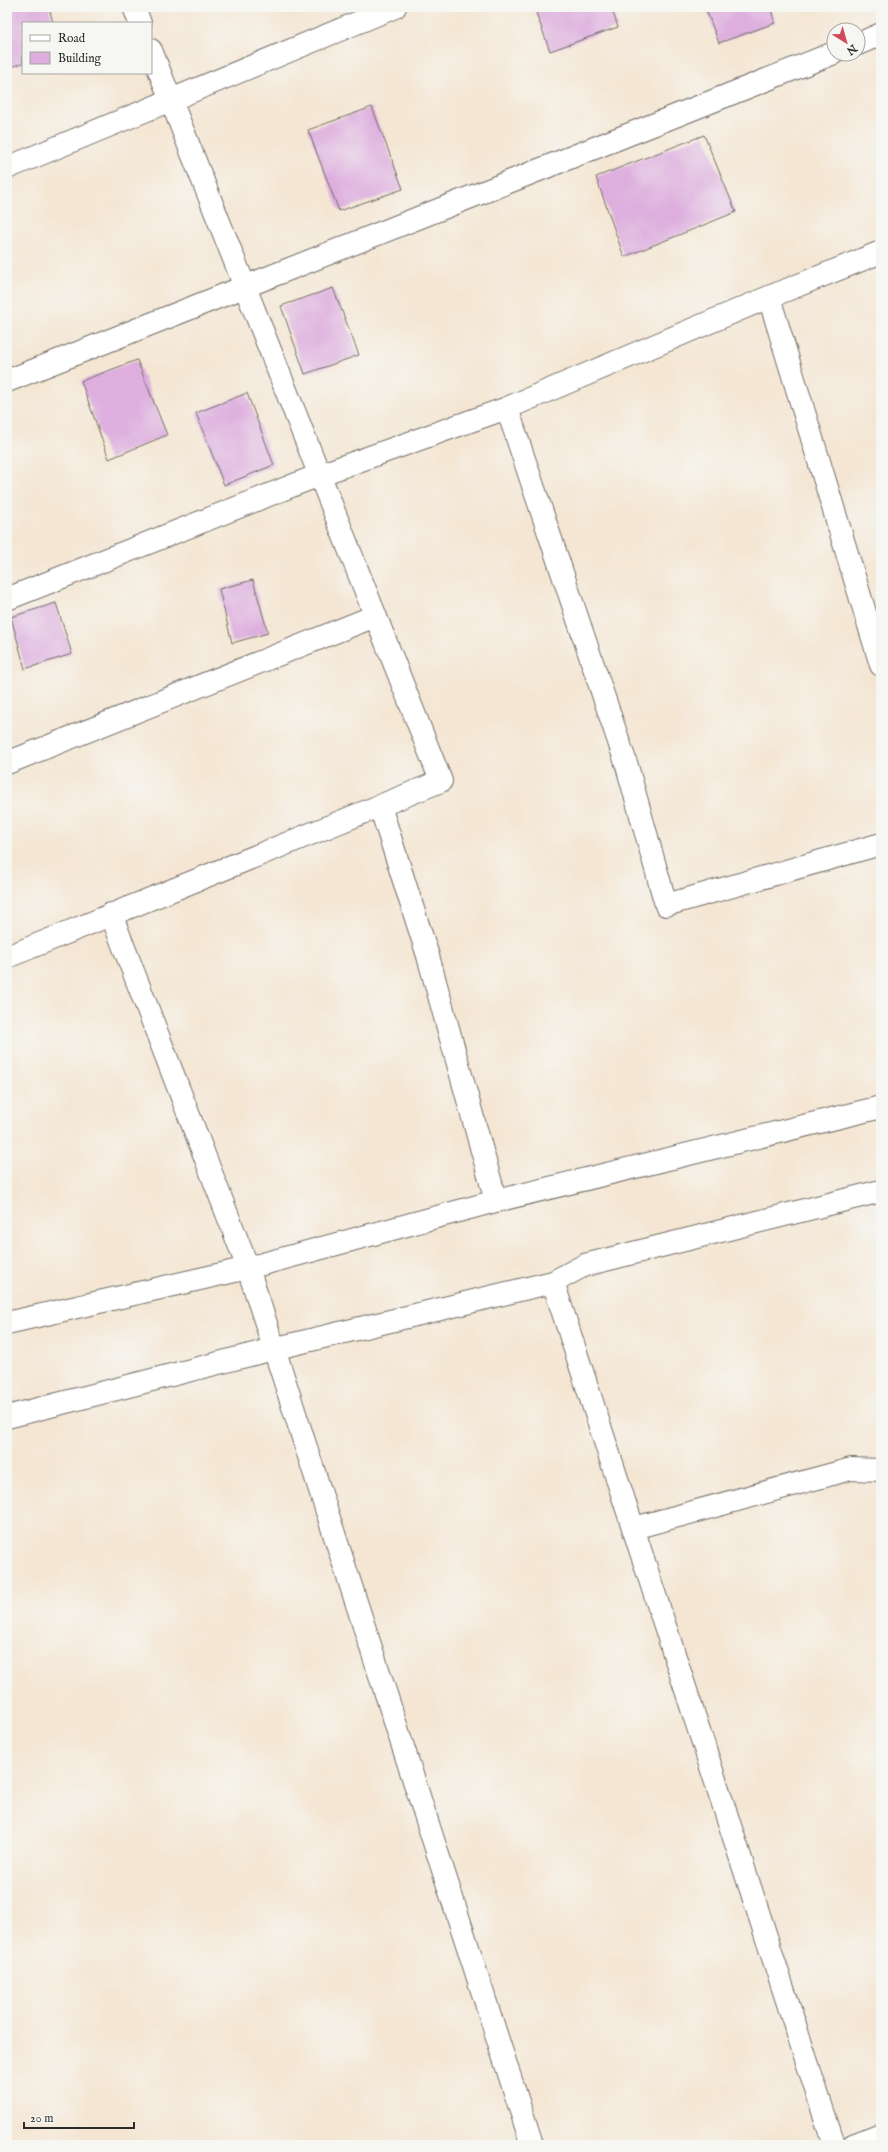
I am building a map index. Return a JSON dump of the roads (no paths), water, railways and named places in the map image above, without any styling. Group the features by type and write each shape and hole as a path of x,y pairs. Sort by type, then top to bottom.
{"street":[{"path":"134,7 140,22"},
{"path":"7,168 395,7"},
{"path":"866,41 881,34"},
{"path":"7,957 441,781 152,52"},
{"path":"7,381 826,56"},
{"path":"7,599 319,475 507,408 768,297 881,252"},
{"path":"768,297 881,665"},
{"path":"507,408 627,766 666,905 881,844"},
{"path":"7,763 375,616"},
{"path":"380,806 428,956 496,1201"},
{"path":"112,914 248,1268 532,2145"},
{"path":"9,1318 248,1268 496,1201 881,1107"},
{"path":"7,1417 273,1349 553,1282 585,1265 881,1191"},
{"path":"553,1282 834,2145"},
{"path":"634,1528 851,1469 881,1471"},
{"path":"853,2145 881,2134"}]}
